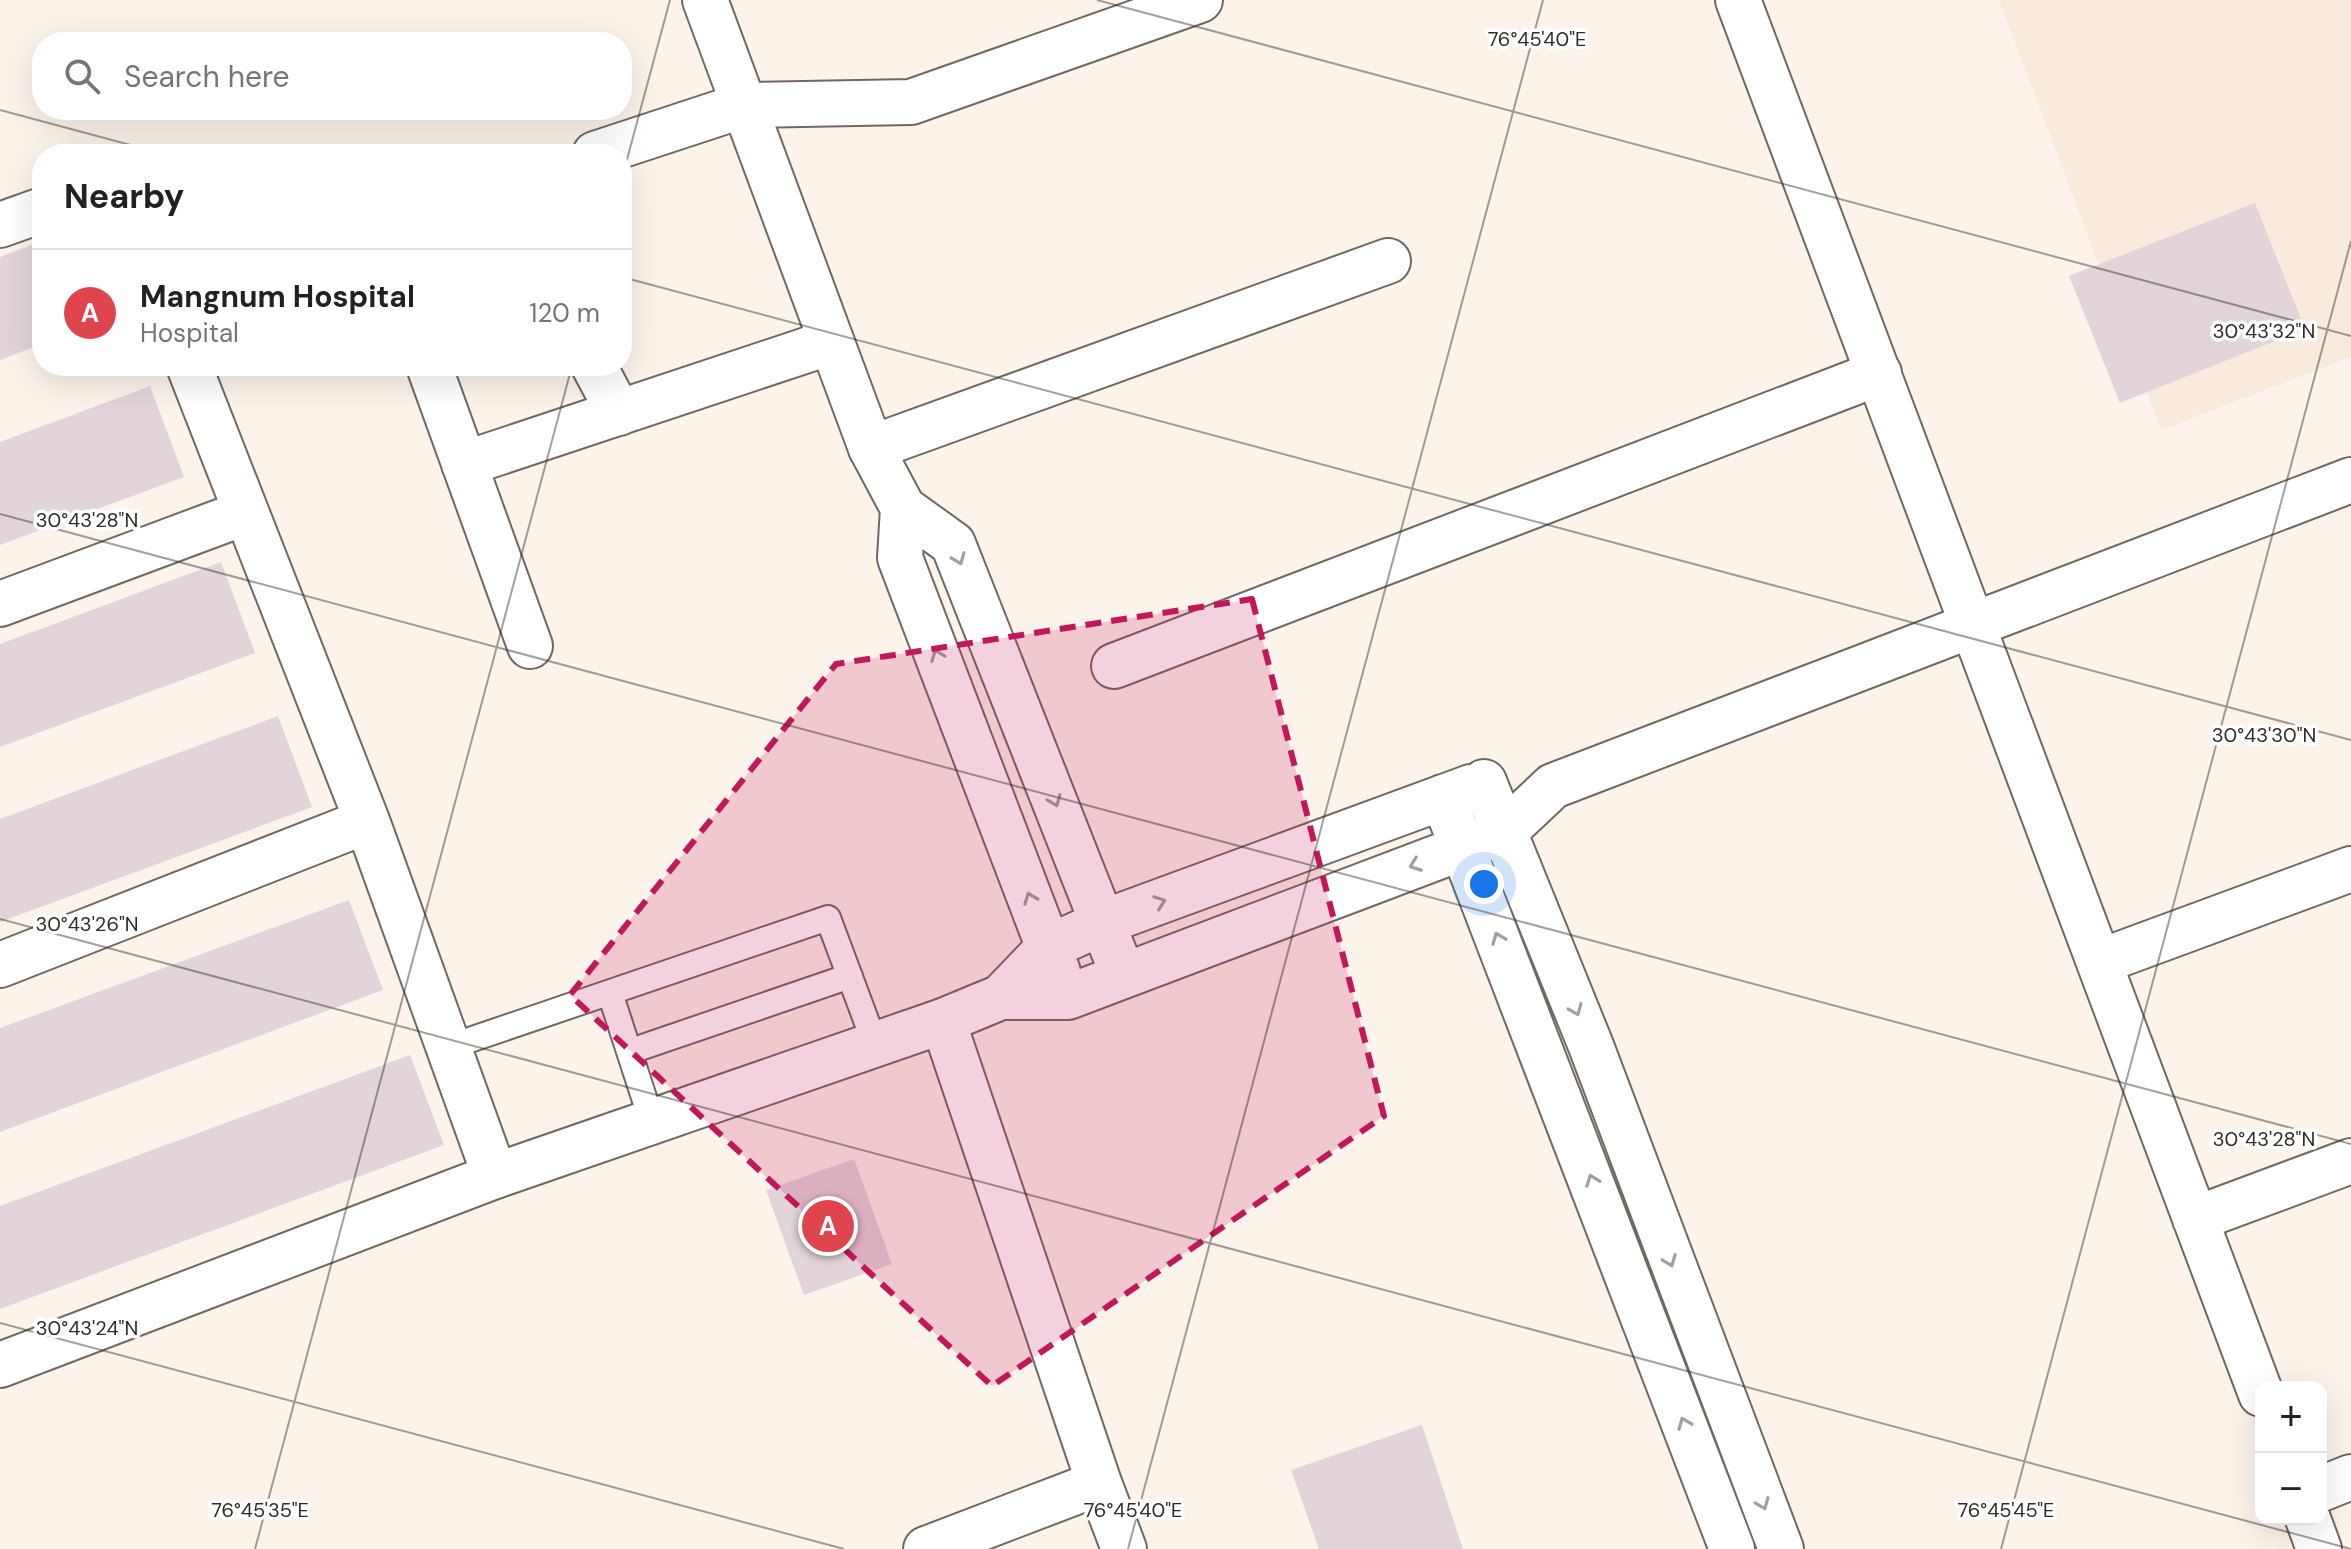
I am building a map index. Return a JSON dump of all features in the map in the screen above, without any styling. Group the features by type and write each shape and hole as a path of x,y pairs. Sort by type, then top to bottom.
{"street":[{"path":"705,0 871,448 903,508 953,544 1123,975"},
{"path":"625,144 744,105 911,102 1200,0"},
{"path":"1738,0 2256,1381"},
{"path":"0,225 32,214"},
{"path":"871,448 1388,261"},
{"path":"464,464 831,342"},
{"path":"1114,666 1879,373"},
{"path":"193,376 367,821 495,1176"},
{"path":"433,376 530,646"},
{"path":"599,376 619,413"},
{"path":"0,1365 495,1176 943,1021 1001,997 1068,997 1504,832 1553,786 1973,628 2351,480"},
{"path":"903,508 900,558 1068,997"},
{"path":"0,604 244,513"},
{"path":"1001,997 1049,947 1104,922 1484,782 1553,786"},
{"path":"1484,782 1591,1046 1688,1310 1781,1549"},
{"path":"1443,797 1732,1549"},
{"path":"0,965 367,821"},
{"path":"2099,962 2351,869"},
{"path":"943,1021 1124,1549"},
{"path":"2195,1219 2351,1161"},
{"path":"1647,1328 1688,1310"},
{"path":"2327,1487 2351,1477"},
{"path":"926,1549 1099,1483"},
{"path":"2310,1525 2319,1549"}],"lane":[{"path":"449,1047 828,918 875,1044"},
{"path":"631,1051 850,976"},
{"path":"610,993 652,1122"}],"highlighted area":[{"path":"1252,599 1384,1116 992,1386 570,995 836,664"}],"shaded area":[{"path":"1999,0 2351,0 2351,357 2161,430"}],"building":[{"path":"2255,203 2305,329 2120,403 2069,276"},
{"path":"32,245 32,348 0,360 0,257"},
{"path":"150,386 184,477 0,545 0,442"},
{"path":"221,562 255,653 0,747 0,644"},
{"path":"278,716 312,807 0,922 0,819"},
{"path":"349,900 383,990 0,1132 0,1028"},
{"path":"410,1055 444,1145 0,1309 0,1206"},
{"path":"854,1159 892,1264 804,1295 766,1190"},
{"path":"1422,1425 1463,1549 1319,1549 1291,1470"}],"place":[{"name":"Mangnum Hospital","path":"828,1226"}]}
